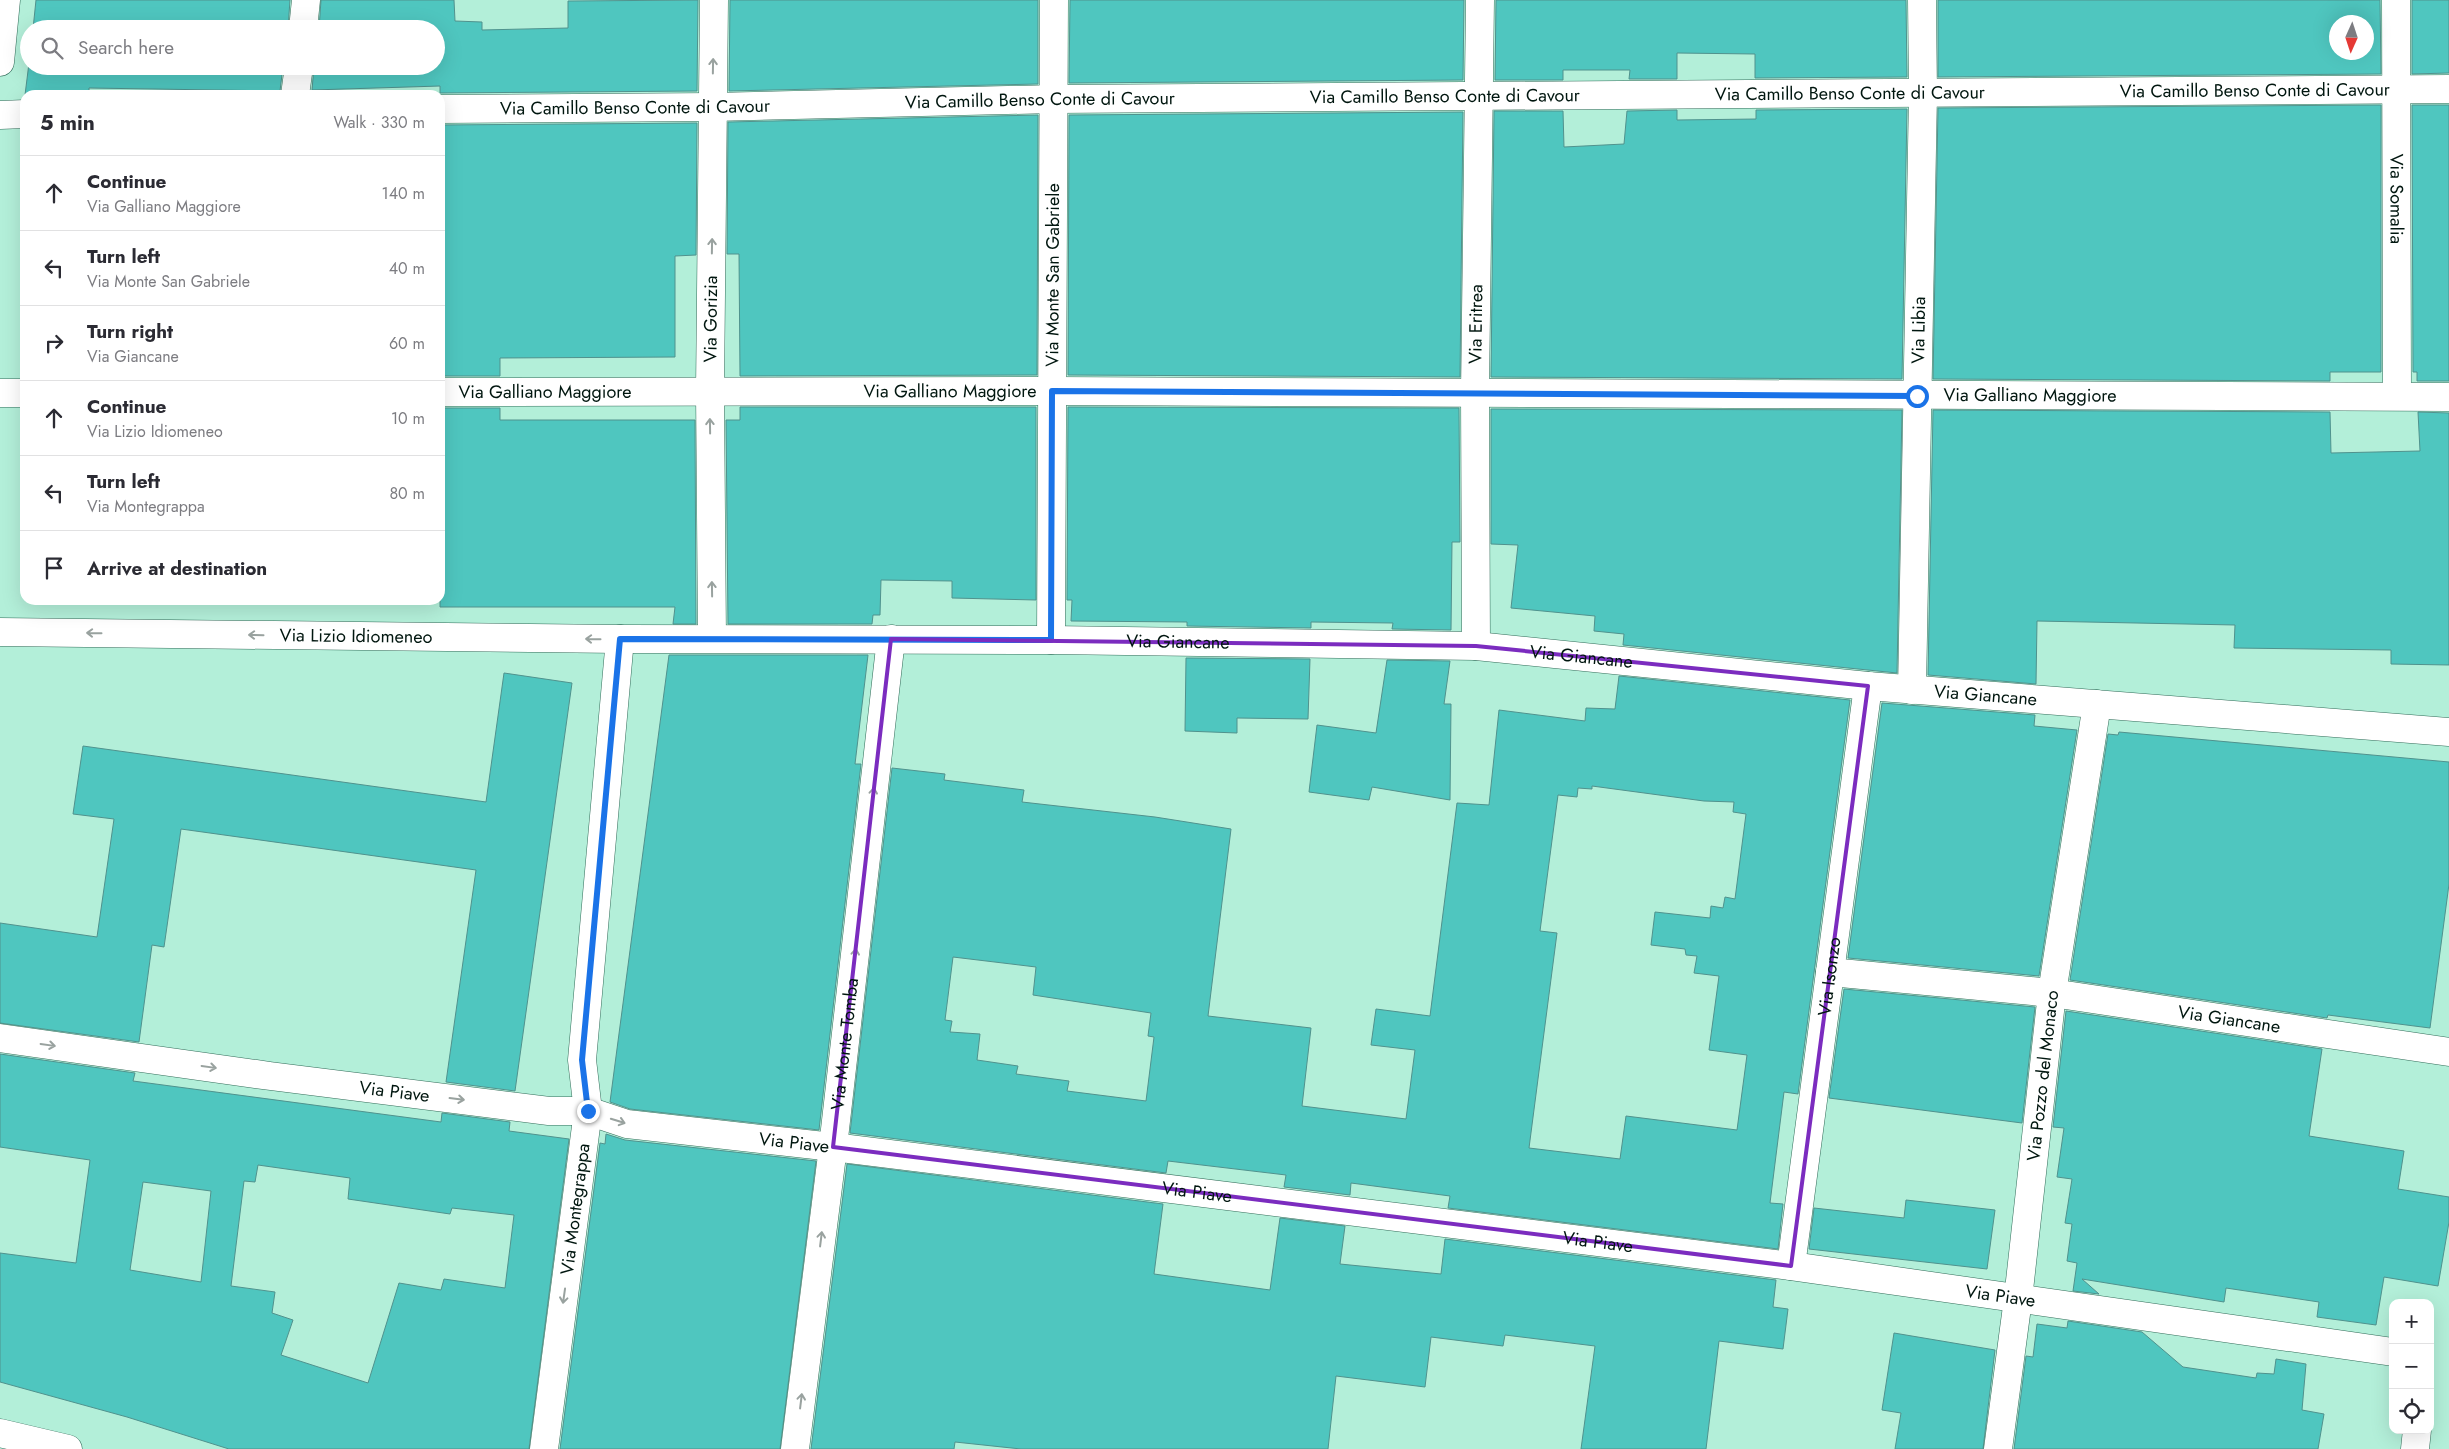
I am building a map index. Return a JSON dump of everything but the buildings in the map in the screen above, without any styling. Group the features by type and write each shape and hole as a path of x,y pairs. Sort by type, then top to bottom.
{"street":[{"path":"0,62 6,0"},
{"path":"304,20 306,0"},
{"name":"Via Gorizia","path":"712,638 710,391 714,0"},
{"name":"Via Monte San Gabriele","path":"1051,640 1054,0"},
{"name":"Via Eritrea","path":"1476,646 1475,392 1480,0"},
{"name":"Via Libia","path":"1912,690 1923,94 1922,0"},
{"name":"Via Somalia","path":"2396,0 2398,90 2397,396"},
{"path":"296,90 297,75"},
{"name":"Via Camillo Benso Conte di Cavour","path":"445,109 713,107 1054,99 1479,98 2449,89"},
{"path":"0,115 20,114"},
{"path":"0,393 20,392"},
{"name":"Via Galliano Maggiore","path":"445,392 1475,392 1917,396 2449,397"},
{"name":"Via Lizio Idiomeneo","path":"0,632 620,639 712,638"},
{"name":"Via Giancane","path":"712,638 1051,640 1476,646 1912,690 2449,732"},
{"name":"Via Montegrappa","path":"544,1449 588,1111 582,1060 620,639"},
{"name":"Via Monte Tomba","path":"795,1449 833,1147 891,639"},
{"name":"Via Isonzo","path":"1791,1266 1868,686"},
{"name":"Via Pozzo del Monaco","path":"1998,1449 2018,1299 2052,993 2097,704"},
{"name":"Via Giancane","path":"1830,972 2052,993 2449,1052"},
{"name":"Via Piave","path":"0,1038 270,1076 549,1111 588,1111 627,1124 833,1147 1791,1266 2389,1351"},
{"path":"0,1433 68,1449"},
{"path":"2415,1449 2417,1434"}],"highlighted area":[{"path":"891,639 1476,646 1868,686 1791,1266 833,1147"}],"route":[{"path":"588,1111 582,1060 620,639 1051,640 1052,391 1917,396"}]}
